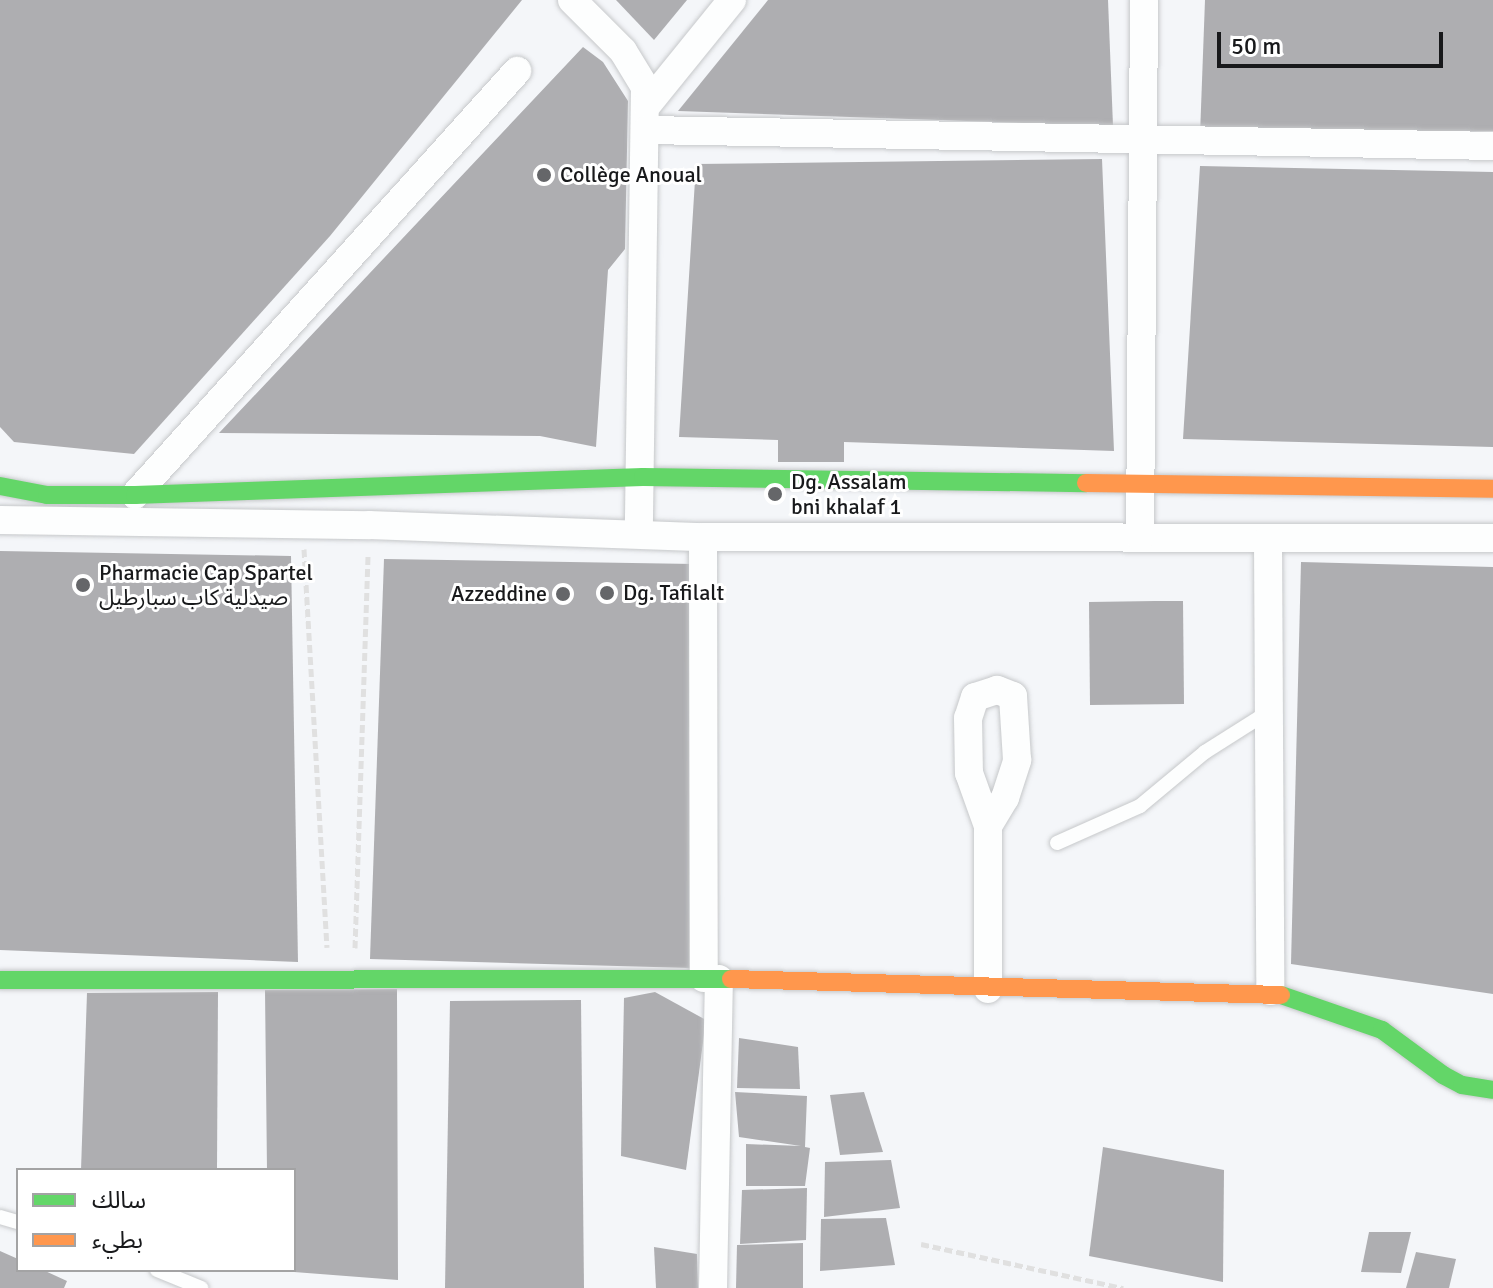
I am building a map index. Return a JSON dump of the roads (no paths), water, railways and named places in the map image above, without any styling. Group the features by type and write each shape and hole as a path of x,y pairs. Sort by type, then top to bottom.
{"street":[{"path":"572,0 637,70 647,118 641,317 643,477 639,534"},
{"path":"647,118 732,0"},
{"path":"1140,537 1144,0"},
{"path":"135,495 517,71"},
{"path":"647,118 1144,140 1493,146"},
{"path":"0,486 47,495 135,495 643,477 1493,489"},
{"path":"0,520 369,525 703,537 1493,538"},
{"path":"703,537 712,978 713,1288"},
{"path":"1268,539 1270,991"},
{"path":"988,826 988,989"},
{"path":"0,980 329,976 712,978 988,989 1270,991 1382,1030 1443,1075 1470,1087 1493,1090"}],"lane":[{"path":"1057,843 1140,806 1205,752 1269,712"},
{"path":"162,1272 201,1288"}],"place":[{"name":"Collège Anoual","path":"544,175"},
{"name":"Dg. Assalam bni khalaf 1","path":"775,494"},
{"name":"Pharmacie Cap Spartel صيدلية كاب سبارطيل","path":"83,585"},
{"name":"Dg. Tafilalt","path":"607,593"},
{"name":"Azzeddine","path":"563,594"}]}
